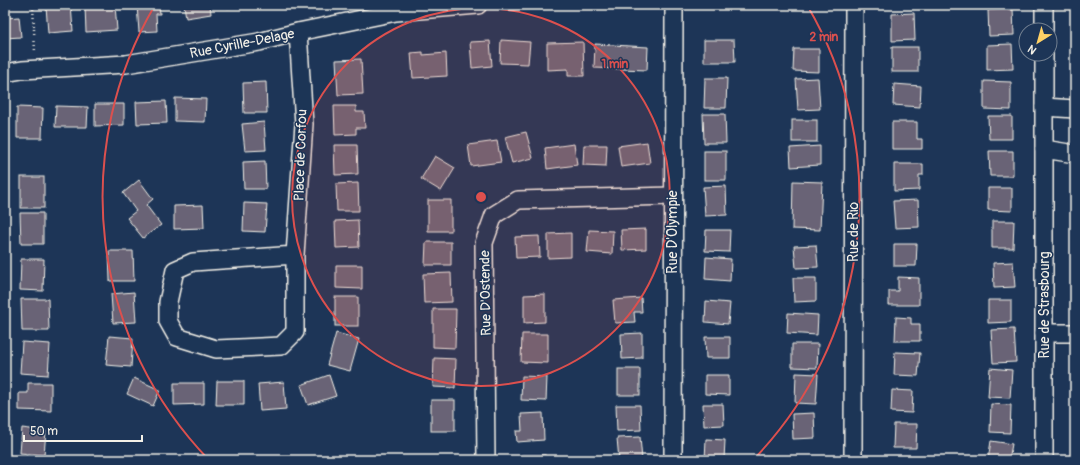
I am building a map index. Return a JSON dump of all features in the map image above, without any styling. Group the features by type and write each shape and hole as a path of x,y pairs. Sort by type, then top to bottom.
{"street":[{"name":"Rue Cyrille-Delage","path":"5,73 22,70 126,64 259,42 298,32 396,12 478,5"},
{"name":"Rue D'Olympie","path":"673,460 672,196 674,5"},
{"name":"Rue de Rio","path":"853,460 854,5"},
{"path":"1044,5 1044,22"},
{"name":"Place de Corfou","path":"295,255 193,262 176,270 168,302 168,321 177,337 216,349 281,346 295,332 295,255 304,124 298,32"},
{"name":"Rue de Strasbourg","path":"1044,62 1044,460"},
{"path":"1044,107 1075,108"},
{"path":"1044,149 1075,154"},
{"name":"Rue D'Ostende","path":"486,460 484,243 494,215 518,200 672,196"},
{"path":"1044,333 1075,333"}],"path":[{"path":"33,5 35,53"}],"building":[{"path":"71,5 73,31 48,33 46,6"},
{"path":"115,5 117,30 86,32 85,6"},
{"path":"137,5 159,5 160,14 156,14 157,31 139,32"},
{"path":"184,5 210,5 211,14 186,18"},
{"path":"227,5 249,5 249,6 227,8"},
{"path":"1013,9 1014,35 989,36 988,10"},
{"path":"914,13 915,40 892,41 892,14"},
{"path":"19,17 21,37 5,38 5,18"},
{"path":"501,40 530,42 528,64 500,63"},
{"path":"704,40 734,40 735,62 704,62"},
{"path":"490,41 492,66 472,68 470,42"},
{"path":"583,42 584,76 568,76 568,69 547,70 547,43"},
{"path":"595,44 648,47 647,70 594,68"},
{"path":"1012,44 1013,69 987,70 987,45"},
{"path":"892,47 918,47 918,72 892,72"},
{"path":"794,49 819,49 819,72 793,71"},
{"path":"423,52 423,55 446,53 447,76 413,78 411,53"},
{"path":"361,59 363,94 338,95 336,60"},
{"path":"705,78 727,78 726,108 704,108"},
{"path":"818,78 820,109 798,110 796,79"},
{"path":"984,81 1011,82 1011,110 984,109"},
{"path":"266,82 267,113 244,113 243,83"},
{"path":"894,84 921,86 920,107 893,105"},
{"path":"175,98 206,99 205,122 175,121"},
{"path":"166,101 167,123 137,124 136,102"},
{"path":"95,104 124,104 124,125 95,126"},
{"path":"56,106 88,107 87,127 55,127"},
{"path":"334,106 356,106 356,112 364,112 365,128 356,128 356,134 335,135"},
{"path":"17,107 43,108 42,138 17,138"},
{"path":"703,114 725,114 726,143 704,143"},
{"path":"988,116 1012,116 1012,139 989,139"},
{"path":"792,120 817,120 817,142 792,142"},
{"path":"264,122 266,150 245,151 242,124"},
{"path":"892,122 917,122 917,139 922,139 922,149 892,149"},
{"path":"526,132 533,158 512,163 505,137"},
{"path":"497,141 501,162 471,166 468,145"},
{"path":"647,142 650,163 621,167 618,146"},
{"path":"574,144 577,165 547,169 545,148"},
{"path":"334,145 357,145 358,174 335,175"},
{"path":"584,145 607,145 606,166 583,165"},
{"path":"820,146 820,165 791,167 790,148"},
{"path":"704,151 726,151 726,180 704,180"},
{"path":"989,151 1013,151 1013,176 990,176"},
{"path":"435,156 455,168 441,191 421,179"},
{"path":"265,161 266,189 244,189 243,162"},
{"path":"894,164 923,164 923,175 919,175 919,190 894,191"},
{"path":"21,177 44,177 44,208 21,208"},
{"path":"139,180 153,199 146,205 161,225 143,238 127,218 136,211 123,193"},
{"path":"793,181 822,182 820,230 792,229"},
{"path":"358,183 359,211 337,211 336,184"},
{"path":"726,186 727,215 705,216 703,187"},
{"path":"988,188 1012,188 1012,211 988,210"},
{"path":"428,200 451,200 451,231 428,231"},
{"path":"918,200 919,227 895,228 893,201"},
{"path":"244,203 267,204 265,232 243,231"},
{"path":"203,205 204,228 174,229 174,206"},
{"path":"20,213 43,213 43,244 21,244"},
{"path":"358,220 359,247 336,248 335,221"},
{"path":"992,221 1014,221 1013,248 992,248"},
{"path":"646,229 646,249 622,250 621,230"},
{"path":"589,230 613,231 612,254 587,252"},
{"path":"706,230 730,230 729,252 705,251"},
{"path":"571,233 571,257 548,258 548,234"},
{"path":"539,236 540,257 516,258 515,237"},
{"path":"426,242 451,242 451,265 425,265"},
{"path":"894,244 917,244 916,266 894,266"},
{"path":"816,245 818,267 796,268 794,246"},
{"path":"109,251 133,251 134,281 110,281"},
{"path":"706,257 731,259 730,281 705,279"},
{"path":"21,259 44,259 43,291 20,290"},
{"path":"1013,262 1015,287 994,288 993,263"},
{"path":"336,265 362,265 362,289 336,288"},
{"path":"451,273 452,302 424,303 423,274"},
{"path":"898,277 919,278 919,305 889,305 889,291 898,291"},
{"path":"793,278 816,278 816,301 794,302"},
{"path":"134,292 136,322 113,323 111,294"},
{"path":"545,294 545,322 524,323 524,295"},
{"path":"335,297 358,297 358,326 335,326"},
{"path":"641,298 642,312 634,312 635,322 615,323 613,300"},
{"path":"21,299 48,299 49,331 22,331"},
{"path":"988,300 1011,300 1011,322 988,323"},
{"path":"706,301 730,303 728,324 705,322"},
{"path":"433,309 456,309 455,348 433,347"},
{"path":"788,313 818,315 817,335 787,333"},
{"path":"896,317 911,318 911,324 920,324 920,341 895,341"},
{"path":"1014,329 1016,362 993,363 991,330"},
{"path":"336,333 359,339 350,371 327,365"},
{"path":"642,333 642,358 622,359 621,334"},
{"path":"522,334 548,334 548,363 521,362"},
{"path":"109,336 133,338 131,367 106,365"},
{"path":"705,337 730,337 730,358 706,358"},
{"path":"22,342 50,344 48,375 20,373"},
{"path":"792,344 818,344 817,368 792,367"},
{"path":"895,352 920,353 918,376 894,375"},
{"path":"434,358 456,359 455,388 433,387"},
{"path":"990,368 1012,370 1010,398 988,397"},
{"path":"618,369 640,369 640,395 618,395"},
{"path":"796,373 818,374 816,404 795,403"},
{"path":"329,375 336,396 308,405 301,385"},
{"path":"705,375 729,375 729,395 705,394"},
{"path":"522,376 547,377 546,401 521,400"},
{"path":"134,378 160,390 153,406 127,394"},
{"path":"217,381 244,381 244,405 216,405"},
{"path":"284,382 286,409 260,411 258,384"},
{"path":"28,383 51,383 51,411 19,410 19,393 28,393"},
{"path":"174,383 204,383 204,404 174,405"},
{"path":"892,390 913,391 912,413 891,412"},
{"path":"431,400 455,400 455,431 431,431"},
{"path":"703,404 723,404 724,425 704,426"},
{"path":"991,404 1011,405 1010,433 990,432"},
{"path":"616,405 640,405 641,430 617,431"},
{"path":"543,413 544,440 517,442 516,431 522,431 521,414"},
{"path":"814,413 815,438 793,439 792,414"},
{"path":"894,424 917,424 916,448 893,448"},
{"path":"22,428 46,431 44,455 20,453"},
{"path":"640,437 642,460 619,460 617,438"},
{"path":"706,439 725,440 724,460 705,460"},
{"path":"991,441 1012,444 1009,460 988,460"},
{"path":"522,455 545,455 545,460 522,460"}]}
